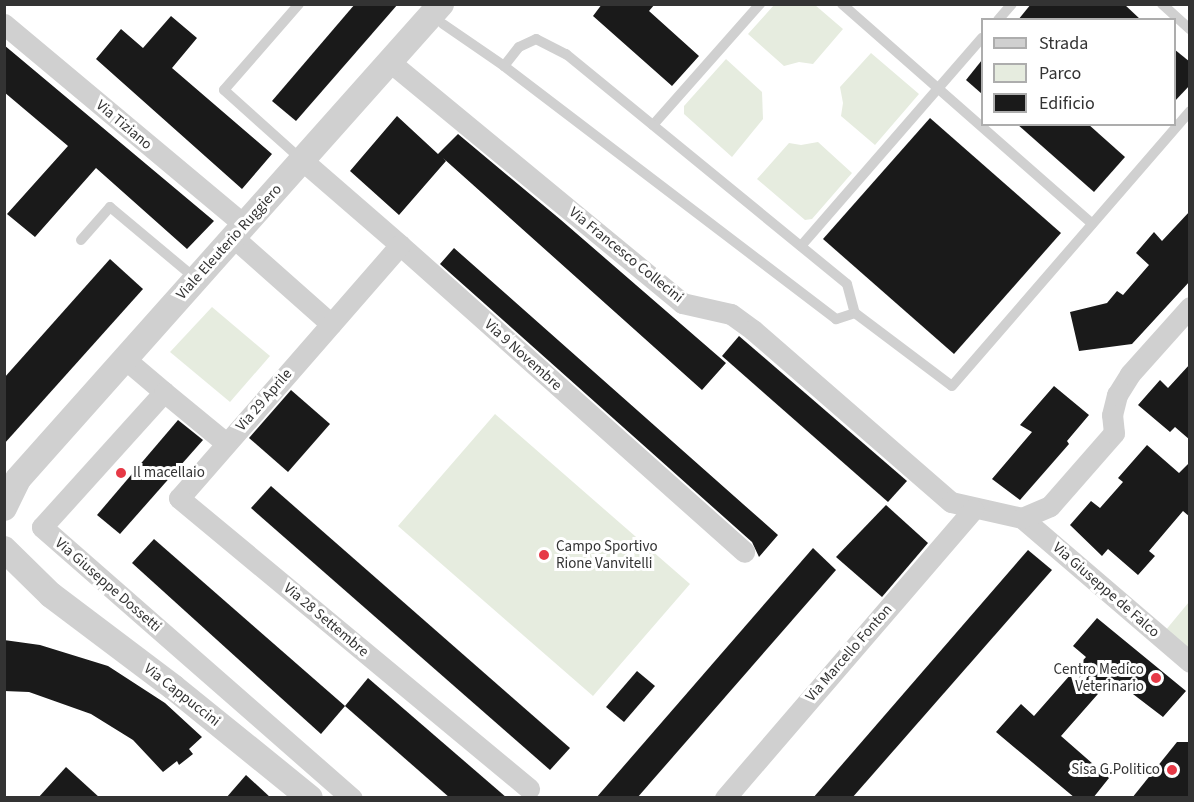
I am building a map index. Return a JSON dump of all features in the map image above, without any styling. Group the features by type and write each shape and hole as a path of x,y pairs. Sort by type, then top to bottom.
{"street":[{"name":"Viale Eleuterio Ruggiero","path":"4,508 11,482 390,62 442,14"},
{"name":"Via Tiziano","path":"4,24 239,231"},
{"name":"Via Francesco Collecini","path":"390,62 682,303 731,314 753,330 951,502 1022,518"},
{"name":"Via 9 Novembre","path":"302,160 744,552"},
{"path":"239,231 331,324"},
{"name":"Via 29 Aprile","path":"164,392 226,443 400,245"},
{"path":"1022,518 1050,506 1114,433 1112,415 1117,395 1130,374 1190,307"},
{"path":"124,359 164,392"},
{"name":"Via Giuseppe Dossetti","path":"164,392 42,527 352,798"},
{"name":"Via 28 Settembre","path":"226,443 179,498 529,789"},
{"name":"Via Marcello Fonton","path":"725,798 974,509"},
{"name":"Via Giuseppe de Falco","path":"1022,518 1190,662"},
{"name":"Via Cappuccini","path":"4,549 51,595 310,798"},
{"name":"Via Cappuccini","path":"4,571 51,595"}],"lane":[{"path":"299,4 224,90 302,160"},
{"path":"653,125 760,4"},
{"path":"842,4 1092,224"},
{"path":"1000,18 1012,4"},
{"path":"1162,4 1190,29"},
{"path":"442,14 504,66 836,319 855,313"},
{"path":"504,66 519,47 536,39 566,54 847,284 855,313 952,386 1190,111"},
{"path":"801,246 981,39"},
{"path":"81,240 110,207 196,279"}],"green space":[{"path":"774,5 815,5 843,29 813,64 799,62 784,66 748,34"},
{"path":"871,53 919,94 875,145 841,116 843,103 840,87"},
{"path":"726,59 762,92 763,119 732,157 684,114 684,106"},
{"path":"818,142 852,173 812,219 805,220 757,179 789,143 801,145"},
{"path":"212,307 270,356 230,402 170,352"},
{"name":"Campo Sportivo Rione Vanvitelli","path":"495,414 690,584 593,696 398,526"},
{"path":"1189,602 1189,661 1160,637"}],"building":[{"path":"355,4 398,4 296,121 272,101"},
{"path":"602,4 655,4 649,11 699,56 672,86 593,16"},
{"path":"1031,4 1124,4 1139,18 1020,18"},
{"path":"171,16 197,38 172,68 272,154 242,189 96,59 121,29 143,48"},
{"path":"4,45 214,221 187,249 96,168 35,237 7,214 68,146 4,92"},
{"path":"1176,51 1190,62 1190,85 1176,100"},
{"path":"981,61 981,93 966,80"},
{"path":"397,116 438,154 458,134 726,363 702,390 443,158 446,161 399,215 350,171"},
{"path":"930,118 1061,233 954,354 823,239"},
{"path":"1019,126 1090,126 1125,157 1094,192"},
{"path":"1190,211 1190,281 1132,344 1079,351 1070,312 1107,303 1117,291 1123,295 1149,265 1136,253 1154,232 1162,241"},
{"path":"454,248 778,535 759,557 752,542 440,264"},
{"path":"110,259 143,289 4,444 4,378"},
{"path":"739,336 907,481 888,502 722,356"},
{"path":"1190,364 1190,440 1175,427 1170,432 1138,405 1160,380 1168,388"},
{"path":"1054,386 1089,415 1067,441 1069,444 1020,500 992,479 1032,432 1020,425"},
{"path":"291,390 330,424 288,472 249,438"},
{"path":"178,420 203,440 120,534 97,515"},
{"path":"1147,445 1179,473 1190,462 1190,517 1183,511 1149,551 1155,556 1138,575 1108,549 1102,556 1070,525 1091,501 1100,508 1123,482 1118,478"},
{"path":"271,486 570,748 550,770 251,508"},
{"path":"886,505 928,543 882,597 836,557"},
{"path":"154,539 345,706 321,734 132,563"},
{"path":"813,548 836,570 637,798 596,798"},
{"path":"1028,550 1052,570 852,798 813,798"},
{"path":"1097,618 1186,691 1163,717 1112,678 1061,736 1109,778 1093,798 1075,798 996,732 1021,704 1034,716 1086,657 1073,646"},
{"path":"4,640 40,645 108,666 165,703 202,737 189,749 193,754 179,765 177,761 163,772 133,740 91,714 29,692 4,691"},
{"path":"637,671 655,686 624,722 606,707"},
{"path":"368,678 507,798 450,798 345,706"},
{"name":"Sisa G.Politico","path":"1177,742 1190,742 1190,798 1132,798"},
{"path":"66,767 100,798 38,798"},
{"path":"246,775 271,798 226,798"}],"place":[{"name":"Il macellaio","path":"121,473"},
{"name":"Campo Sportivo Rione Vanvitelli","path":"544,555"},
{"name":"Centro Medico Veterinario","path":"1156,678"},
{"name":"Sisa G.Politico","path":"1172,770"}]}
